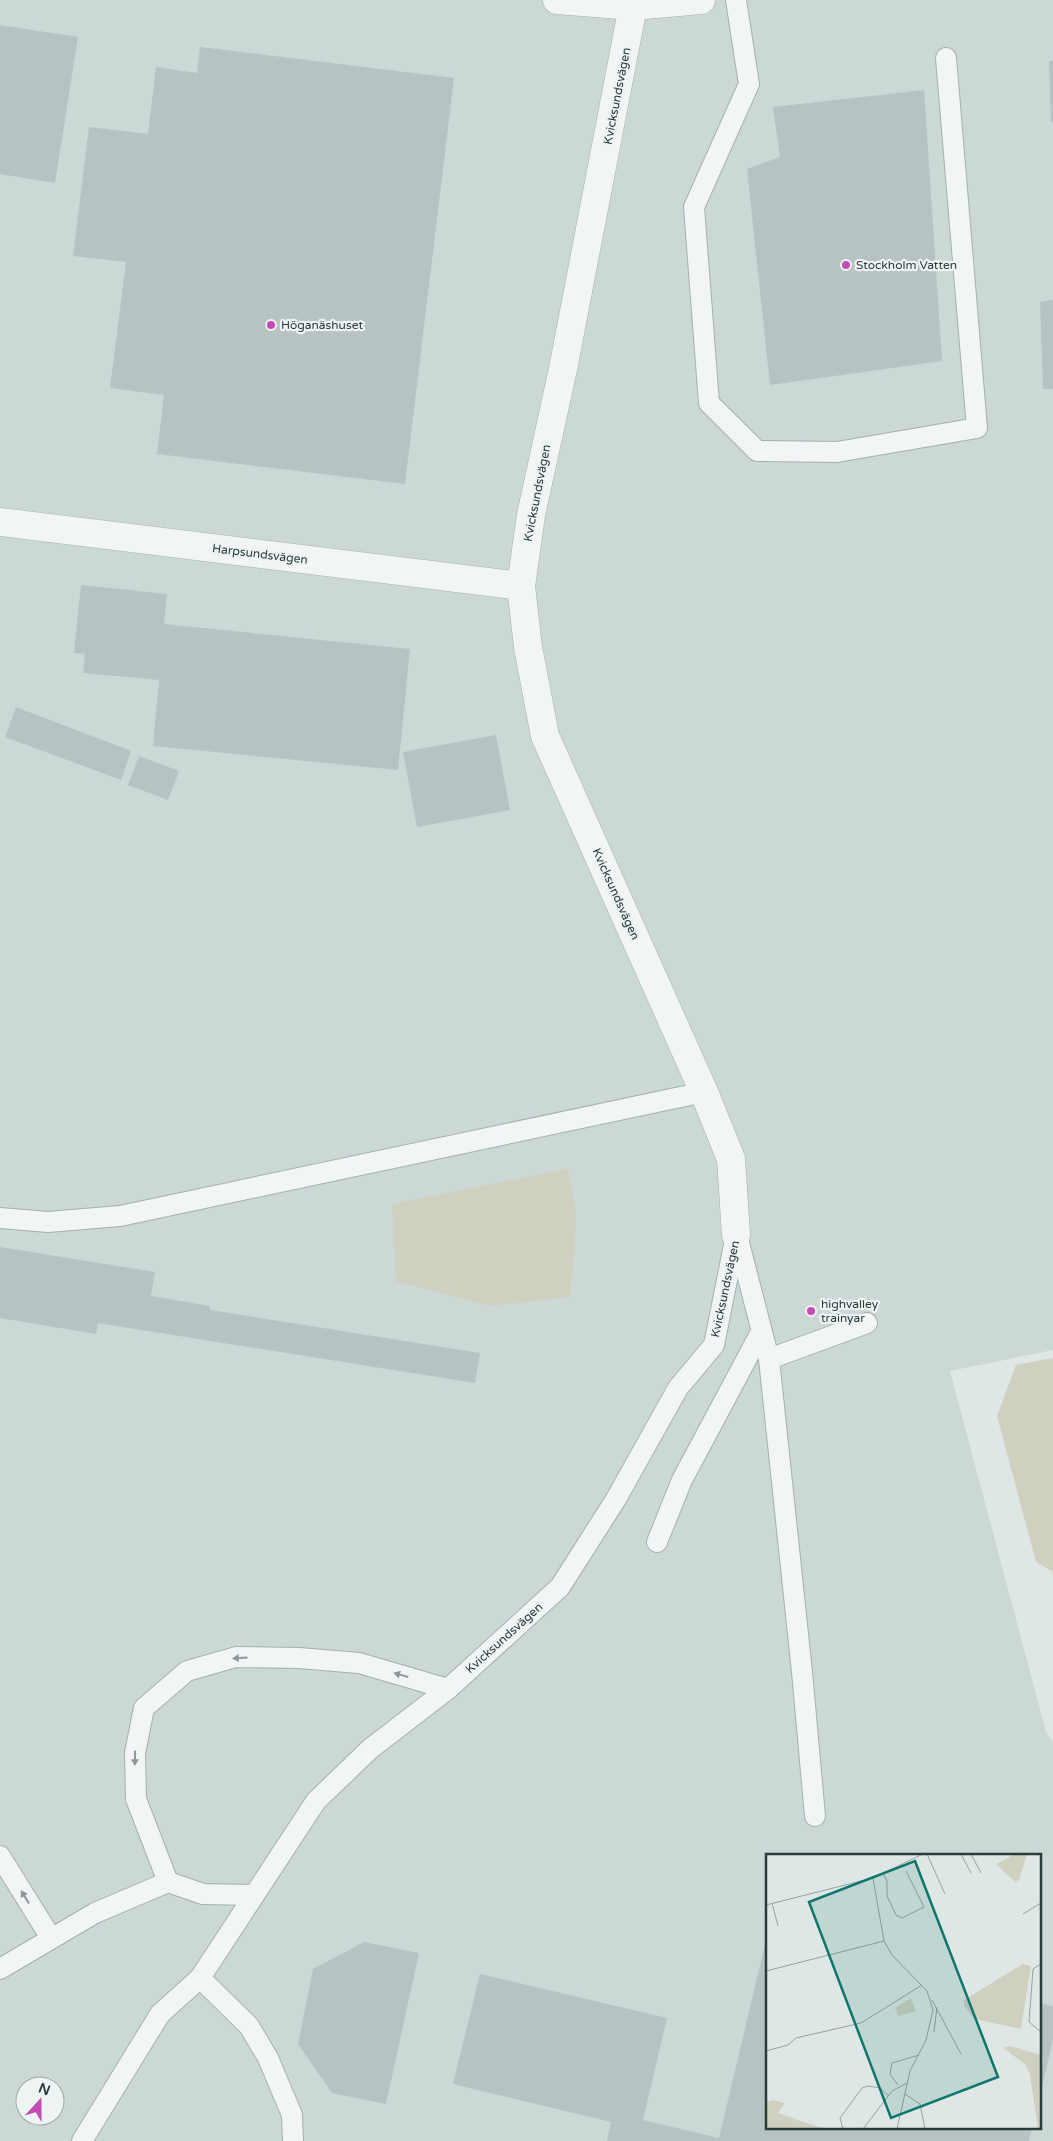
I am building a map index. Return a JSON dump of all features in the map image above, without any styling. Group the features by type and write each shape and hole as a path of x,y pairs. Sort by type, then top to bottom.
{"street":[{"path":"557,0 633,6 700,0"},
{"name":"Kvicksundsvägen","path":"633,6 565,359 532,515 521,586 528,647 545,736 704,1092 731,1159 736,1234"},
{"name":"Harpsundsvägen","path":"0,522 521,586"}],"lane":[{"path":"736,0 749,84 694,207 709,403 757,451 837,452 977,428 946,58"},
{"path":"0,1218 48,1222 120,1216 704,1092"},
{"path":"736,1234 768,1359 801,1662 815,1816"},
{"name":"Kvicksundsvägen","path":"82,2141 160,2014 200,1978 316,1801 370,1749 448,1689 560,1587 616,1499 678,1388 714,1345 736,1234"},
{"path":"768,1359 867,1323"},
{"path":"657,1542 682,1480 760,1332"},
{"path":"168,1882 136,1799 135,1753 144,1708 187,1671 236,1657 299,1658 359,1663 448,1689"},
{"path":"0,1856 51,1938"},
{"path":"0,1969 94,1913 168,1882 203,1894 254,1895"},
{"path":"200,1978 248,2026 268,2058 292,2115 293,2141"}],"shaded area":[{"path":"0,0 1053,0 1053,1350 950,1371 1046,1732 1053,1742 1053,2141 0,2141"}],"green space":[{"path":"568,1169 576,1212 575,1248 570,1297 490,1306 396,1281 392,1204"},
{"path":"1053,1358 1053,1572 1036,1562 997,1416 1016,1365"}],"building":[{"path":"0,25 78,37 55,183 0,174"},
{"name":"Höganäshuset","path":"200,47 454,78 405,484 157,454 164,395 110,388 126,262 73,256 89,127 148,134 156,67 197,73"},
{"path":"1049,61 1053,61 1053,122 1051,122"},
{"name":"Stockholm Vatten","path":"924,90 942,361 770,385 747,169 780,157 773,107"},
{"path":"1053,300 1053,389 1043,389 1040,302"},
{"path":"81,585 167,594 164,624 410,649 398,770 153,746 159,680 83,673 85,654 74,653"},
{"path":"16,707 131,751 121,780 5,737"},
{"path":"496,735 510,810 417,827 403,752"},
{"path":"139,756 179,771 168,800 128,785"},
{"path":"0,1247 155,1272 151,1296 210,1306 210,1310 480,1353 475,1383 98,1323 96,1334 0,1318"},
{"path":"766,1940 766,2128 1032,2128 1029,2141 607,2141 611,2122 453,2084 480,1974 667,2018 643,2120 719,2138"},
{"path":"364,1942 419,1953 386,2104 332,2093 298,2044 313,1969"},
{"path":"1040,2003 1053,2006 1053,2040 1040,2095"}],"place":[{"name":"Stockholm Vatten","path":"846,265"},
{"name":"Höganäshuset","path":"271,325"},
{"name":"highvalley trainyar","path":"811,1311"}]}
